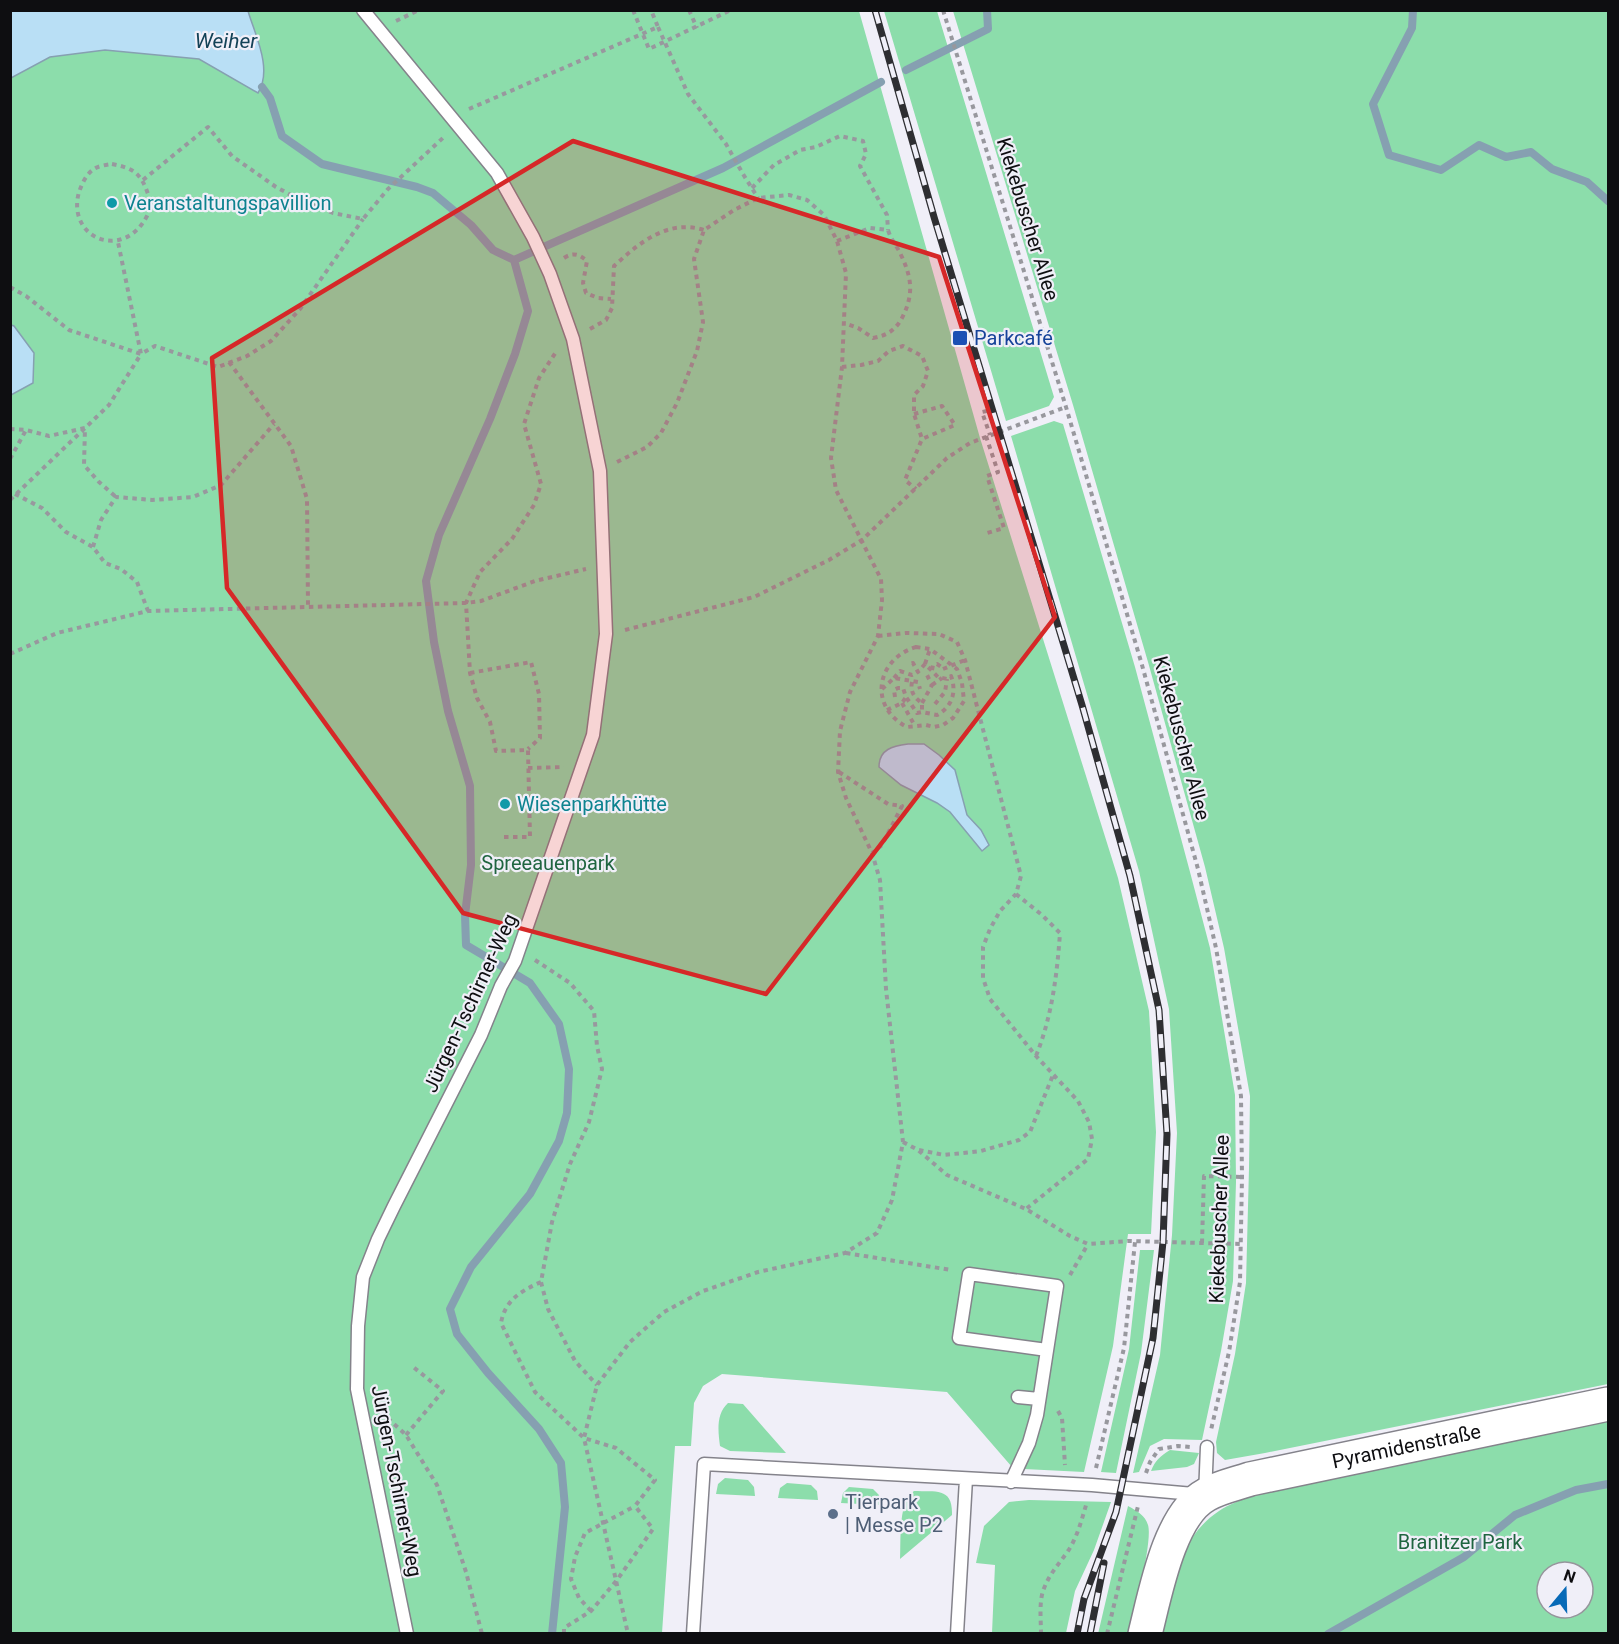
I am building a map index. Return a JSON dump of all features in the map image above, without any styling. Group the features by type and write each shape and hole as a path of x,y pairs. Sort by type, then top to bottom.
{"street":[{"name":"Pyramidenstraße","path":"1205,1495 1250,1479 1608,1404"},
{"path":"1145,1634 1168,1548 1187,1513 1205,1495"}],"lane":[{"name":"Jürgen-Tschirner-Weg","path":"363,10 497,173 533,237 549,271 573,339 600,471 606,634 593,735 584,767 517,955 501,986 481,1035 378,1239 363,1277 358,1326 357,1389 407,1634"},
{"path":"1011,1482 1029,1443 1037,1415 1057,1286 969,1274 959,1338 1047,1350"},
{"path":"1018,1397 1039,1399"},
{"path":"693,1634 704,1464 1092,1485 1205,1495 1207,1447"},
{"path":"957,1634 966,1479"}],"path":[{"path":"379,28 420,10"},
{"path":"633,10 649,49 731,10"},
{"path":"651,10 688,94 726,144 758,198"},
{"path":"689,10 697,28"},
{"name":"Kiekebuscher Allee","path":"944,10 1066,407 1142,665 1198,869 1216,948 1241,1096 1241,1244 1240,1282 1229,1352 1207,1447"},
{"path":"452,116 658,27"},
{"path":"143,180 208,127 232,156 276,187 300,200 333,213 363,219"},
{"path":"10,500 110,405 141,354 155,346 218,367 247,356 272,341 300,309 363,219 388,189 442,138 461,128"},
{"path":"752,188 774,165 800,150 816,147 840,136 863,141 866,154 860,166 887,215 891,240 901,254 910,280 911,298 901,320 887,335 873,338 858,328 844,323"},
{"path":"112,164 126,167 143,180 149,198 148,214 138,230 118,242 106,242 93,237 79,220 77,201 82,183 94,168 112,164"},
{"path":"600,471 647,447 661,433 677,402 697,351 703,322 694,259 704,230 758,198 789,195 807,200 824,214 837,242 846,273 842,367 831,458 832,474 836,489 881,579 882,600 878,636 850,692 840,730 838,772 846,798 872,853 880,880 886,988 903,1142 892,1200 877,1233 845,1253 758,1272 703,1291 664,1312 630,1342 597,1385 584,1438 618,1580 628,1634"},
{"path":"470,673 531,662 539,694 540,738 528,750 496,751 490,722 477,698 470,673 466,603 480,572 512,539 534,505 541,484 524,424 539,378 553,355 573,339 606,320 612,308 614,266 664,229 692,226 704,230"},
{"path":"837,242 870,228 888,230"},
{"path":"118,242 141,354"},
{"path":"549,271 565,256 579,255 587,261 583,283 586,293 598,298 611,299"},
{"path":"10,287 26,296 69,330 141,354"},
{"path":"842,367 878,361 889,351 903,346 922,356 928,371 923,386 914,395 914,414 922,439 905,480 916,489"},
{"path":"229,362 291,446 307,499 308,605"},
{"path":"914,414 942,406 955,425 922,439"},
{"path":"606,634 754,597 829,560 862,540 947,458 970,443 1066,407"},
{"path":"987,411 982,412 998,472 987,476 1004,528 987,533"},
{"path":"84,428 84,465 116,497 152,500 193,497 221,485 274,424"},
{"path":"10,429 26,430 49,436 84,428"},
{"path":"10,459 26,430"},
{"path":"15,494 42,508 66,532 93,547 105,563 121,569 137,582 148,611"},
{"path":"93,547 101,520 116,497"},
{"path":"10,654 57,633 148,611 308,605 466,603 536,581 602,566"},
{"path":"878,636 906,633 939,634 957,642 965,660 1021,876 1016,894 1000,911 990,928 983,947 983,978 990,999 1036,1056 1078,1101 1089,1122 1092,1139 1088,1159 1026,1209"},
{"path":"916,647 930,649 954,666 963,683 964,701 953,718 943,725 934,727 926,725 912,728 896,722 887,710 881,689 884,673 894,660 905,650 916,647"},
{"path":"881,689 900,671 912,675 918,672 925,664 930,649"},
{"path":"932,670 933,665 937,664 944,670 965,660"},
{"path":"909,664 913,663 918,672"},
{"path":"925,664 945,679"},
{"path":"927,675 932,685"},
{"path":"895,697 894,690 903,688 917,713 937,714 949,705 954,689 951,676 932,685 922,703 922,712"},
{"path":"894,678 918,682 920,689"},
{"path":"934,704 945,692 945,679"},
{"path":"912,682 910,687 913,694 922,703"},
{"path":"887,710 902,703 906,697"},
{"path":"902,703 915,726"},
{"path":"504,837 530,837 528,750"},
{"path":"528,768 584,767"},
{"path":"838,772 888,804 902,806 882,844 872,853"},
{"path":"1016,894 1060,933 1053,997 1046,1032 1036,1056"},
{"path":"517,955 570,983 594,1011 597,1046 602,1069 589,1122 570,1164 552,1222 541,1282 548,1309 575,1360 597,1385"},
{"path":"903,1142 918,1149 944,1155 981,1151 1019,1140 1030,1132 1053,1074"},
{"path":"918,1149 947,1175 1026,1209 1070,1236 1088,1244 1135,1242 1241,1244"},
{"path":"1202,1243 1204,1176 1242,1177"},
{"path":"1041,1634 1043,1592 1055,1566 1068,1552 1076,1536 1092,1485 1124,1348 1135,1242"},
{"path":"1057,1286 1069,1277 1088,1244"},
{"path":"845,1253 969,1274"},
{"path":"541,1282 522,1290 508,1303 502,1314 501,1323 535,1392 584,1438 616,1448 655,1480 635,1506 585,1533 575,1557 571,1579 579,1598 591,1611"},
{"path":"406,1435 442,1391 412,1366"},
{"path":"357,1389 406,1435 437,1485 466,1572 482,1634"},
{"path":"1057,1408 1062,1418 1066,1484"},
{"path":"1107,1634 1150,1462 1159,1449 1178,1446 1207,1447"},
{"path":"564,1634 564,1628 591,1611 618,1580 653,1529 635,1506"}],"highlighted area":[{"path":"573,141 939,257 1055,617 766,994 463,913 227,588 212,358"}],"green space":[{"name":"Spreeauenpark","path":"11,11 859,11 980,438 1118,878 1149,1011 1156,1132 1151,1234 1128,1234 1113,1346 1084,1472 1012,1467 947,1392 722,1374 703,1386 694,1403 691,1446 675,1446 662,1633 11,1634"},
{"path":"884,11 937,11 1054,397 1049,406 1006,421"},
{"path":"953,11 1608,11 1608,1384 1265,1453 1225,1460 1217,1453 1216,1442 1235,1354 1246,1283 1250,1096 1224,948 1205,867 1148,662 1073,405"},
{"path":"1054,421 1063,424 1135,667 1210,948 1235,1095 1236,1182 1233,1281 1202,1440 1164,1439 1150,1446 1139,1472 1133,1473 1160,1355 1172,1235 1177,1133 1169,1009 1139,871 1011,436"},
{"path":"1140,1250 1154,1250 1141,1353 1116,1473 1101,1472 1129,1349"},
{"path":"728,1403 743,1404 786,1453 730,1451 720,1446 718,1429 720,1417"},
{"name":"Branitzer Park","path":"1608,1418 1608,1633 1159,1634 1172,1583 1185,1550 1205,1522 1231,1504 1253,1495"},
{"path":"1170,1450 1199,1453 1194,1464 1187,1467 1151,1471 1158,1459"},
{"path":"725,1478 748,1480 754,1487 755,1496 716,1494 718,1484"},
{"path":"787,1483 811,1485 817,1491 818,1500 778,1498 780,1488"},
{"path":"849,1487 873,1489 879,1495 880,1505 841,1503 843,1493"},
{"path":"914,1491 946,1495 952,1506 952,1515 900,1559 903,1512 905,1503"},
{"path":"1029,1500 1111,1502 1094,1550 1075,1591 1066,1633 992,1633 995,1565 976,1563 984,1526 1009,1502"},
{"path":"1128,1506 1145,1519 1149,1533 1146,1561 1131,1633 1098,1634"}],"water":[{"name":"Weiher","path":"11,10 248,11 261,52 264,73 262,84 258,93 199,59 105,50 50,57 11,78"},
{"path":"11,325 34,353 33,383 11,395"},
{"path":"924,744 955,770 967,815 981,830 989,845 982,851 950,812 901,785 879,767 884,752 892,747"}],"waterway":[{"path":"906,70 988,29 987,10"},
{"path":"1413,10 1412,28 1373,104 1389,155 1441,170 1479,145 1506,157 1531,152 1552,169 1587,182 1608,201"},
{"path":"262,87 270,98 282,136 322,164 433,193 471,225 493,250 514,260 723,168 881,82"},
{"path":"514,260 528,311 515,354 490,419 439,535 426,581 434,642 448,711 470,786 471,865 465,915 466,945 530,983 559,1024 569,1069 567,1113 559,1141 530,1194 471,1267 450,1309 457,1334 488,1373 539,1429 561,1463 565,1507 552,1634"},
{"path":"1328,1634 1464,1557 1515,1515 1576,1490 1608,1484"}],"railway":[{"path":"875,10 934,217 1082,705 1130,876 1159,1010 1167,1134 1163,1242 1153,1338 1116,1512 1084,1599 1077,1634"},
{"path":"1090,1634 1104,1563"}],"place":[{"name":"Veranstaltungspavillion","path":"112,203"},
{"name":"Parkcafé","path":"960,338"},
{"name":"Wiesenparkhütte","path":"505,804"},
{"name":"Tierpark | Messe P2","path":"833,1514"}]}
